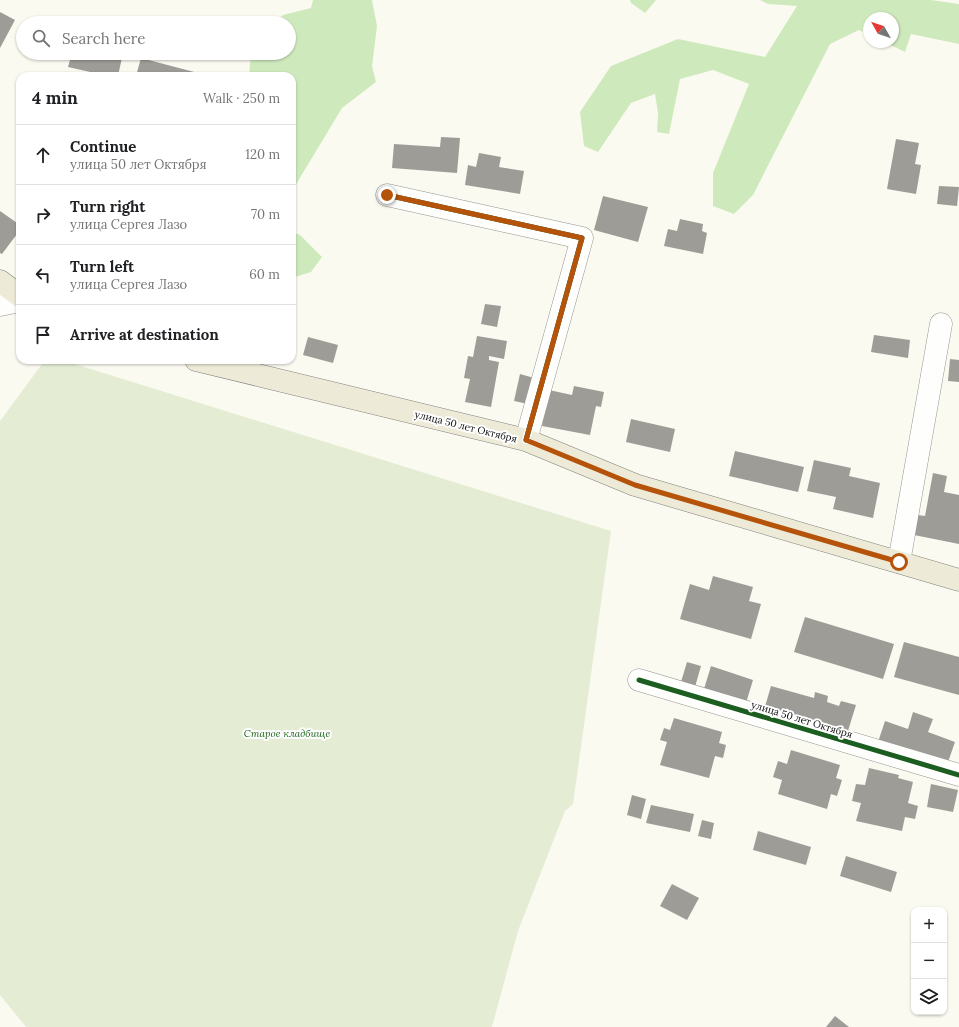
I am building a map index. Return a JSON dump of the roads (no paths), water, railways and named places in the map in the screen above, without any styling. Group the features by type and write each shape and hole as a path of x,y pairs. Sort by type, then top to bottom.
{"main road":[{"path":"0,281 16,293"},
{"name":"улица 50 лет Октября","path":"212,364 526,440 635,485 959,580"}],"street":[{"path":"387,195 582,238 526,440"},
{"path":"0,305 16,303"},
{"path":"899,562 941,324"},
{"name":"улица 50 лет Октября","path":"639,680 959,775"}],"park label":[{"name":"Старое кладбище","path":"287,733"}]}
